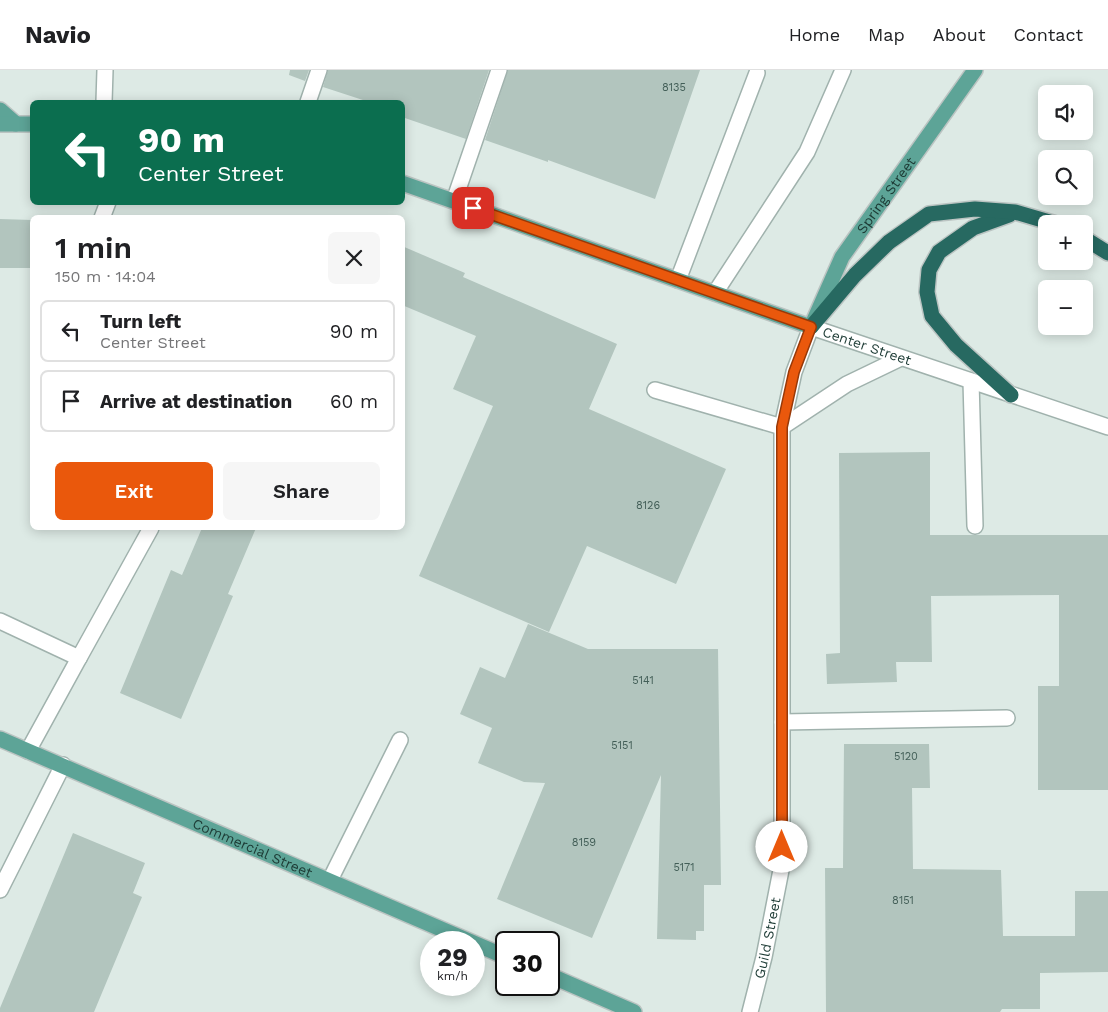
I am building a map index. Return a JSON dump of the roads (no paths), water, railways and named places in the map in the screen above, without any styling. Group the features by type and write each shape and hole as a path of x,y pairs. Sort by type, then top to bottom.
{"highway":[{"path":"811,327 855,274 889,242 929,214 975,209 1015,212 1038,219"},
{"path":"1011,394 956,345 932,316 927,292 929,270 939,252 973,228 1015,212"},
{"path":"1093,244 1108,253"}],"main road":[{"name":"Spring Street","path":"811,327 842,257 975,70"},
{"path":"0,110 16,124"},
{"path":"0,124 30,124"},
{"name":"Center Street","path":"405,184 811,327"},
{"name":"Commercial Street","path":"0,739 495,951"},
{"path":"560,980 634,1012"}],"street":[{"path":"104,100 105,70"},
{"path":"309,100 319,70"},
{"path":"454,201 499,70"},
{"path":"715,293 807,152 844,70"},
{"path":"678,280 757,73"},
{"name":"Center Street","path":"811,327 1108,427"},
{"name":"Guild Street","path":"750,1012 764,958 782,865 782,427 794,372 811,327"},
{"path":"655,390 782,427 847,384 901,358"},
{"path":"971,381 976,526"},
{"path":"28,751 150,530"},
{"path":"0,621 79,658"},
{"path":"782,722 1007,718"},
{"path":"330,880 400,740"},
{"path":"0,890 62,765"}]}
